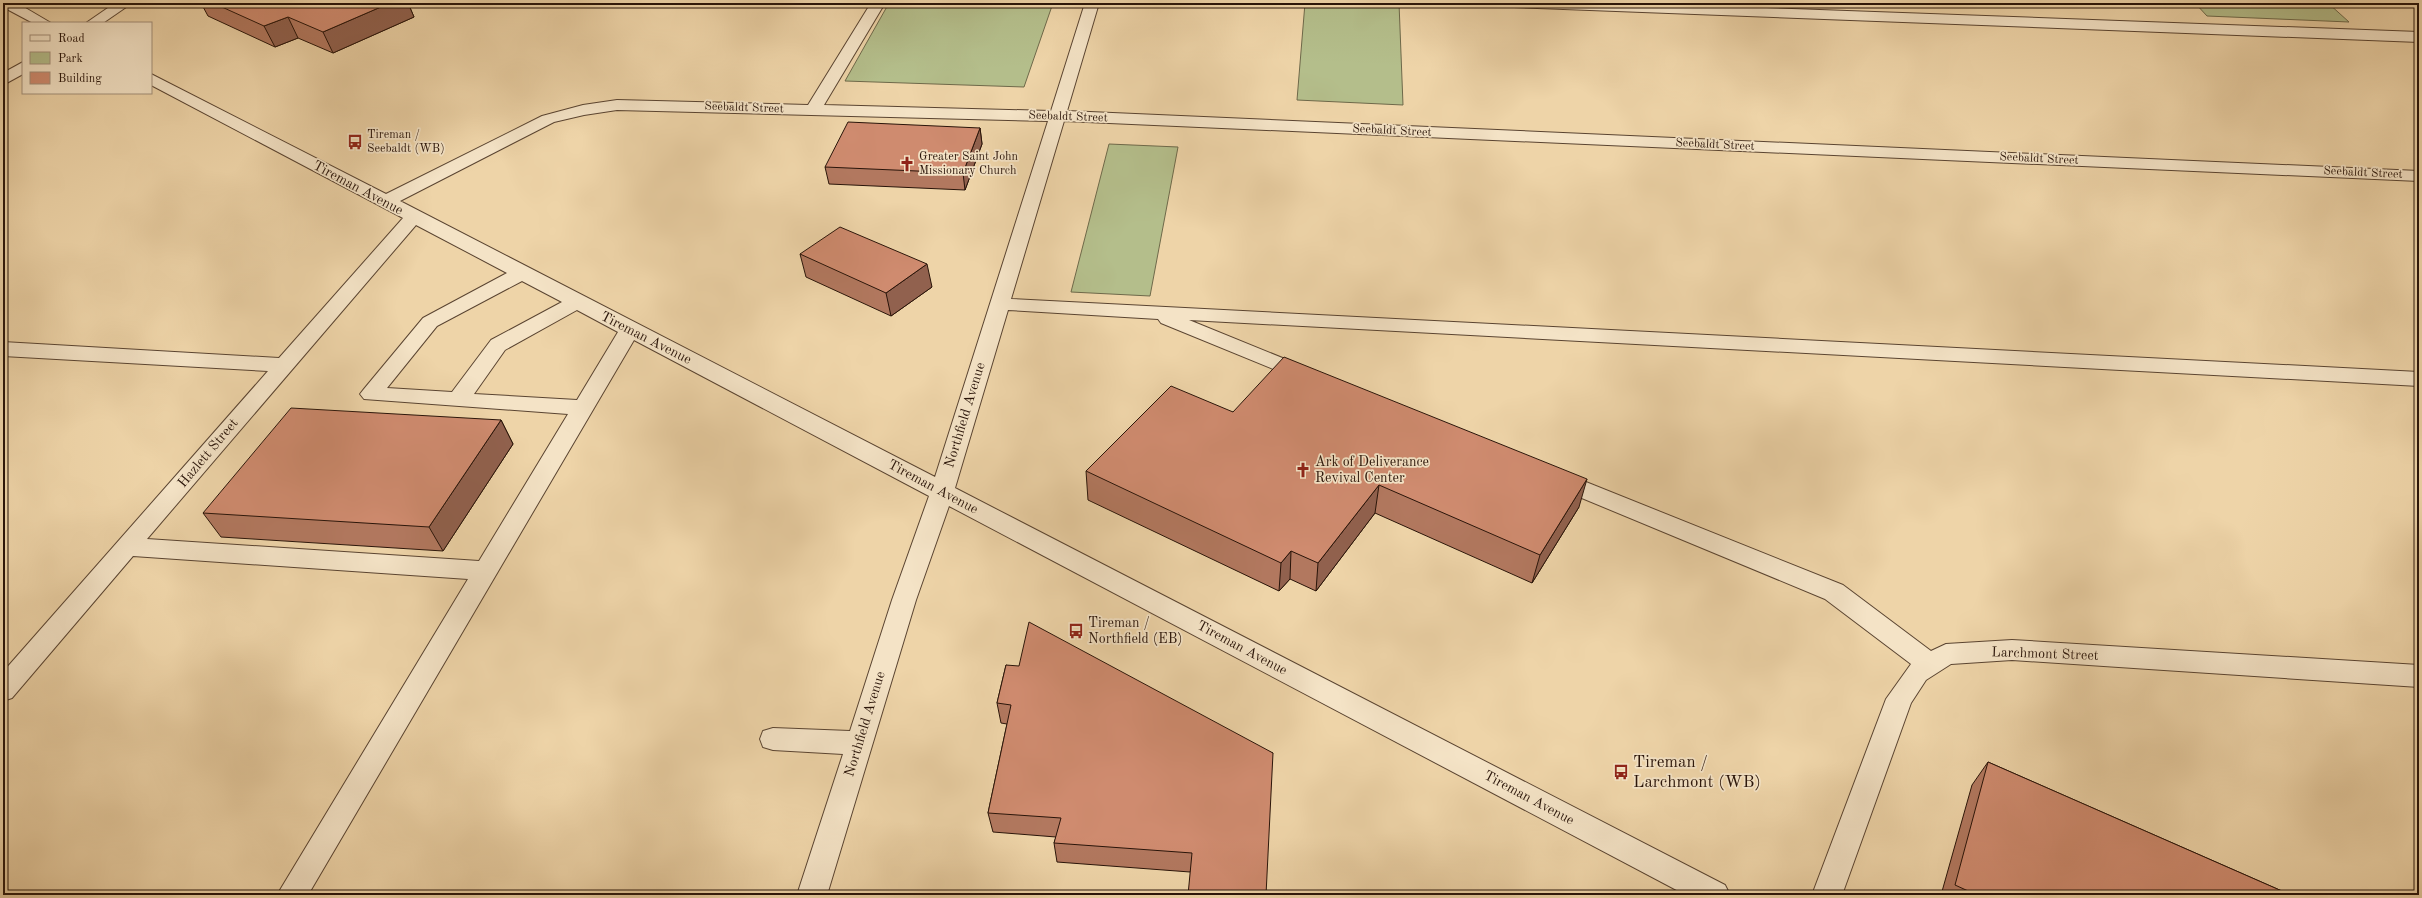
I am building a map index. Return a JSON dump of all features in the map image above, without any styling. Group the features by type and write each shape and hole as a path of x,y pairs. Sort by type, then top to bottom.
{"street":[{"path":"6,3 42,22"},
{"path":"95,22 125,3"},
{"path":"813,110 878,3"},
{"name":"Northfield Avenue","path":"812,895 904,600 942,492 1059,116 1092,3"},
{"path":"1514,3 2419,37"},
{"path":"3,80 22,68"},
{"name":"Tireman Avenue","path":"152,80 1715,895"},
{"name":"Seebaldt Street","path":"385,202 548,119 583,110 617,105 1059,116 2419,176"},
{"name":"Hazlett Street","path":"3,690 129,547 283,365 414,217"},
{"path":"522,273 430,322 372,394 583,408"},
{"path":"458,400 498,345 576,302"},
{"path":"1000,304 2419,379"},
{"path":"1152,312 1321,381"},
{"path":"292,895 630,330"},
{"path":"3,349 283,365"},
{"path":"1533,469 1834,592 1931,665"},
{"path":"129,547 486,571"},
{"name":"Larchmont Street","path":"1827,895 1900,699 1917,673 1946,654 2012,650 2419,676"},
{"path":"773,739 860,743"}],"green space":[{"path":"889,3 1053,3 1024,87 845,81"},
{"path":"1305,3 1399,3 1403,105 1297,100"},
{"path":"2195,3 2328,3 2349,22 2207,16"},
{"path":"1109,144 1178,147 1150,296 1071,292"}],"building":[{"path":"213,3 390,3 323,32 288,17 264,26"},
{"path":"848,122 980,128 963,173 825,167"},
{"path":"840,227 927,264 886,293 800,254"},
{"name":"Ark of Deliverance Revival Center","path":"1284,357 1587,479 1540,555 1379,485 1318,563 1291,551 1281,563 1086,471 1171,386 1233,412"},
{"path":"291,408 501,420 429,527 203,513"},
{"path":"1029,622 1273,753 1266,895 1188,895 1192,853 1054,843 1061,818 988,813 1011,705 997,703 1006,665 1019,666"},
{"path":"1988,762 2291,895 1977,895 1955,885"}],"place":[{"name":"Tireman / Seebaldt (WB)","path":"355,142"},
{"name":"Greater Saint John Missionary Church","path":"907,164"},
{"name":"Ark of Deliverance Revival Center","path":"1303,470"},
{"name":"Tireman / Northfield (EB)","path":"1076,631"},
{"name":"Tireman / Larchmont (WB)","path":"1621,772"}]}
